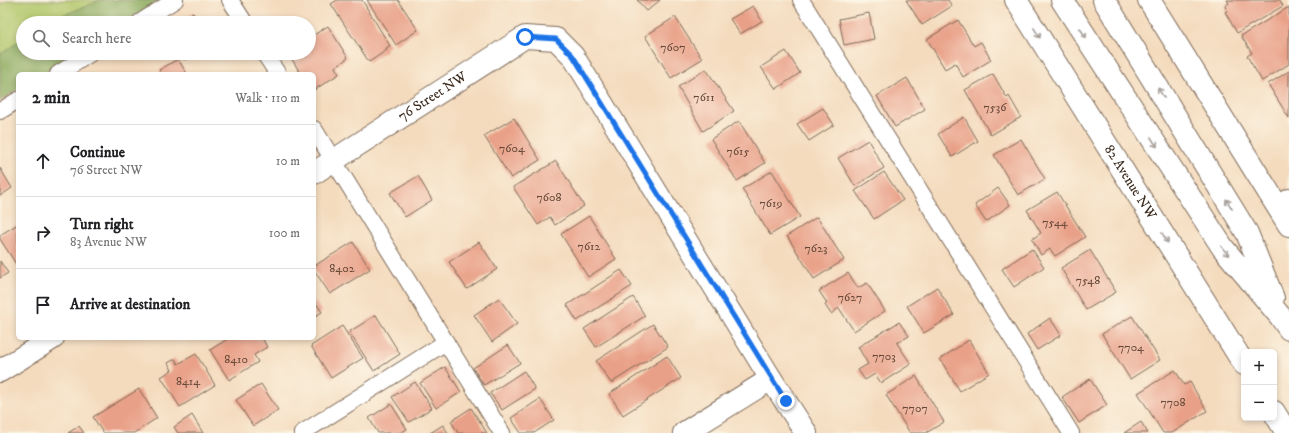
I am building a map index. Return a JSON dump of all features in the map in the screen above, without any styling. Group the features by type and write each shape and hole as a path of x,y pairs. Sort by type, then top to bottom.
{"street":[{"name":"82 Avenue NW","path":"1016,0 1241,359"},
{"path":"1062,0 1223,248 1286,318"},
{"path":"1104,0 1247,233 1286,318"},
{"path":"1149,0 1283,201 1289,225"},
{"name":"76 Street NW","path":"316,172 525,37 556,39 573,56 771,379"},
{"path":"0,371 50,340"},
{"path":"684,433 771,379 806,433"},
{"path":"1277,417 1287,433"}],"lane":[{"path":"150,16 175,0"},
{"path":"230,0 240,16"},
{"path":"801,0 1071,433"},
{"path":"61,72 80,60"},
{"path":"269,60 277,72"},
{"path":"0,111 16,101"},
{"path":"316,133 502,433"},
{"path":"302,433 446,342"}],"green space":[{"path":"9,0 160,0 134,16 16,16 16,60 65,60 45,72 16,72 16,90 0,101 0,4"},
{"path":"100,0 160,0 134,16 60,16"},
{"path":"16,43 16,60 65,60 45,72 16,72 16,90 0,101 0,55"}],"building":[{"path":"337,0 362,0 390,46 386,48 387,50 369,62 331,4"},
{"path":"367,0 398,0 418,30 396,45"},
{"path":"637,0 660,0 647,11"},
{"path":"906,0 948,0 952,6 922,25"},
{"path":"1227,0 1280,0 1283,6 1237,33 1225,12 1227,11 1225,6 1229,3"},
{"path":"753,6 762,21 740,34 730,19"},
{"path":"1289,7 1289,64 1262,81 1247,56 1252,53 1241,36"},
{"path":"193,13 195,16 188,16"},
{"path":"869,13 874,39 844,45 839,19"},
{"path":"675,17 702,59 671,78 645,36"},
{"path":"958,20 974,46 981,42 991,60 963,77 955,63 945,69 927,39"},
{"path":"328,26 348,58 335,67 339,74 316,89 316,72 300,72 292,60 316,60 316,34"},
{"path":"786,51 800,73 776,89 761,67"},
{"path":"179,60 186,72 160,72 159,70"},
{"path":"706,69 734,111 703,131 678,87"},
{"path":"1289,71 1289,118 1268,84"},
{"path":"993,74 1007,98 1009,96 1021,117 991,135 965,90"},
{"path":"907,78 925,109 895,127 877,96"},
{"path":"823,108 834,125 809,141 797,124"},
{"path":"964,117 978,141 952,157 938,134"},
{"path":"514,118 540,160 511,178 484,136"},
{"path":"739,121 765,163 737,181 711,139"},
{"path":"1021,139 1045,179 1018,195 994,155"},
{"path":"868,140 884,168 855,186 838,158"},
{"path":"556,161 584,206 555,225 550,217 538,225 513,187"},
{"path":"0,168 12,188 0,196"},
{"path":"772,171 800,217 770,235 742,189"},
{"path":"884,172 903,200 874,219 855,191"},
{"path":"418,176 432,200 405,217 390,193"},
{"path":"998,188 1010,205 986,222 975,205"},
{"path":"1057,192 1085,237 1055,256 1050,249 1041,255 1032,239 1041,233 1027,210"},
{"path":"589,216 616,259 588,277 561,234"},
{"path":"817,217 844,260 814,279 787,236"},
{"path":"16,225 16,264 0,239 0,235"},
{"path":"353,242 370,269 330,294 316,273 316,265"},
{"path":"479,242 497,269 467,289 449,262"},
{"path":"1032,249 1044,267 1014,287 1002,269"},
{"path":"1090,250 1116,292 1086,310 1061,268"},
{"path":"0,261 8,273 0,278"},
{"path":"621,270 632,286 577,321 567,305"},
{"path":"848,273 858,288 867,283 885,311 854,331 839,308 831,314 825,305 827,303 819,291"},
{"path":"937,287 954,315 924,333 907,306"},
{"path":"633,297 645,316 596,347 584,329"},
{"path":"499,298 517,324 492,342 474,315"},
{"path":"316,303 322,312 316,316"},
{"path":"376,315 400,354 374,371 349,332"},
{"path":"1132,316 1160,360 1130,379 1102,334"},
{"path":"1050,318 1061,335 1037,350 1027,334"},
{"path":"899,322 909,336 897,343 911,364 881,383 875,374 865,380 858,370 868,364 858,347"},
{"path":"653,324 668,347 611,383 596,361"},
{"path":"342,326 363,358 331,378 311,346"},
{"path":"226,340 263,340 267,347 254,355 258,362 229,380 210,350"},
{"path":"969,340 989,373 960,391 940,359"},
{"path":"508,345 520,363 484,385 473,368"},
{"path":"196,354 215,385 180,407 161,377 172,370 168,363 175,359 178,364"},
{"path":"667,356 681,378 623,415 609,394"},
{"path":"445,367 461,392 436,408 420,383"},
{"path":"1175,370 1184,385 1190,382 1207,411 1172,433 1163,433 1138,393"},
{"path":"524,371 535,389 502,410 490,393"},
{"path":"916,376 944,422 926,433 910,433 886,395"},
{"path":"1090,379 1107,405 1079,423 1062,397"},
{"path":"415,382 432,408 409,422 392,397"},
{"path":"261,384 278,410 253,426 236,400"},
{"path":"139,389 157,418 134,433 103,433 93,417"},
{"path":"540,399 554,420 534,433 521,433 511,418"},
{"path":"391,404 407,429 400,433 378,433 369,418"},
{"path":"471,408 487,433 458,433 451,421"},
{"path":"192,415 203,433 178,433 174,427"},
{"path":"1141,422 1148,433 1124,433"},
{"path":"443,425 448,433 430,433"},
{"path":"79,426 84,433 68,433"}],"route":[{"path":"525,37 556,39 573,56 771,379 786,401"}]}
